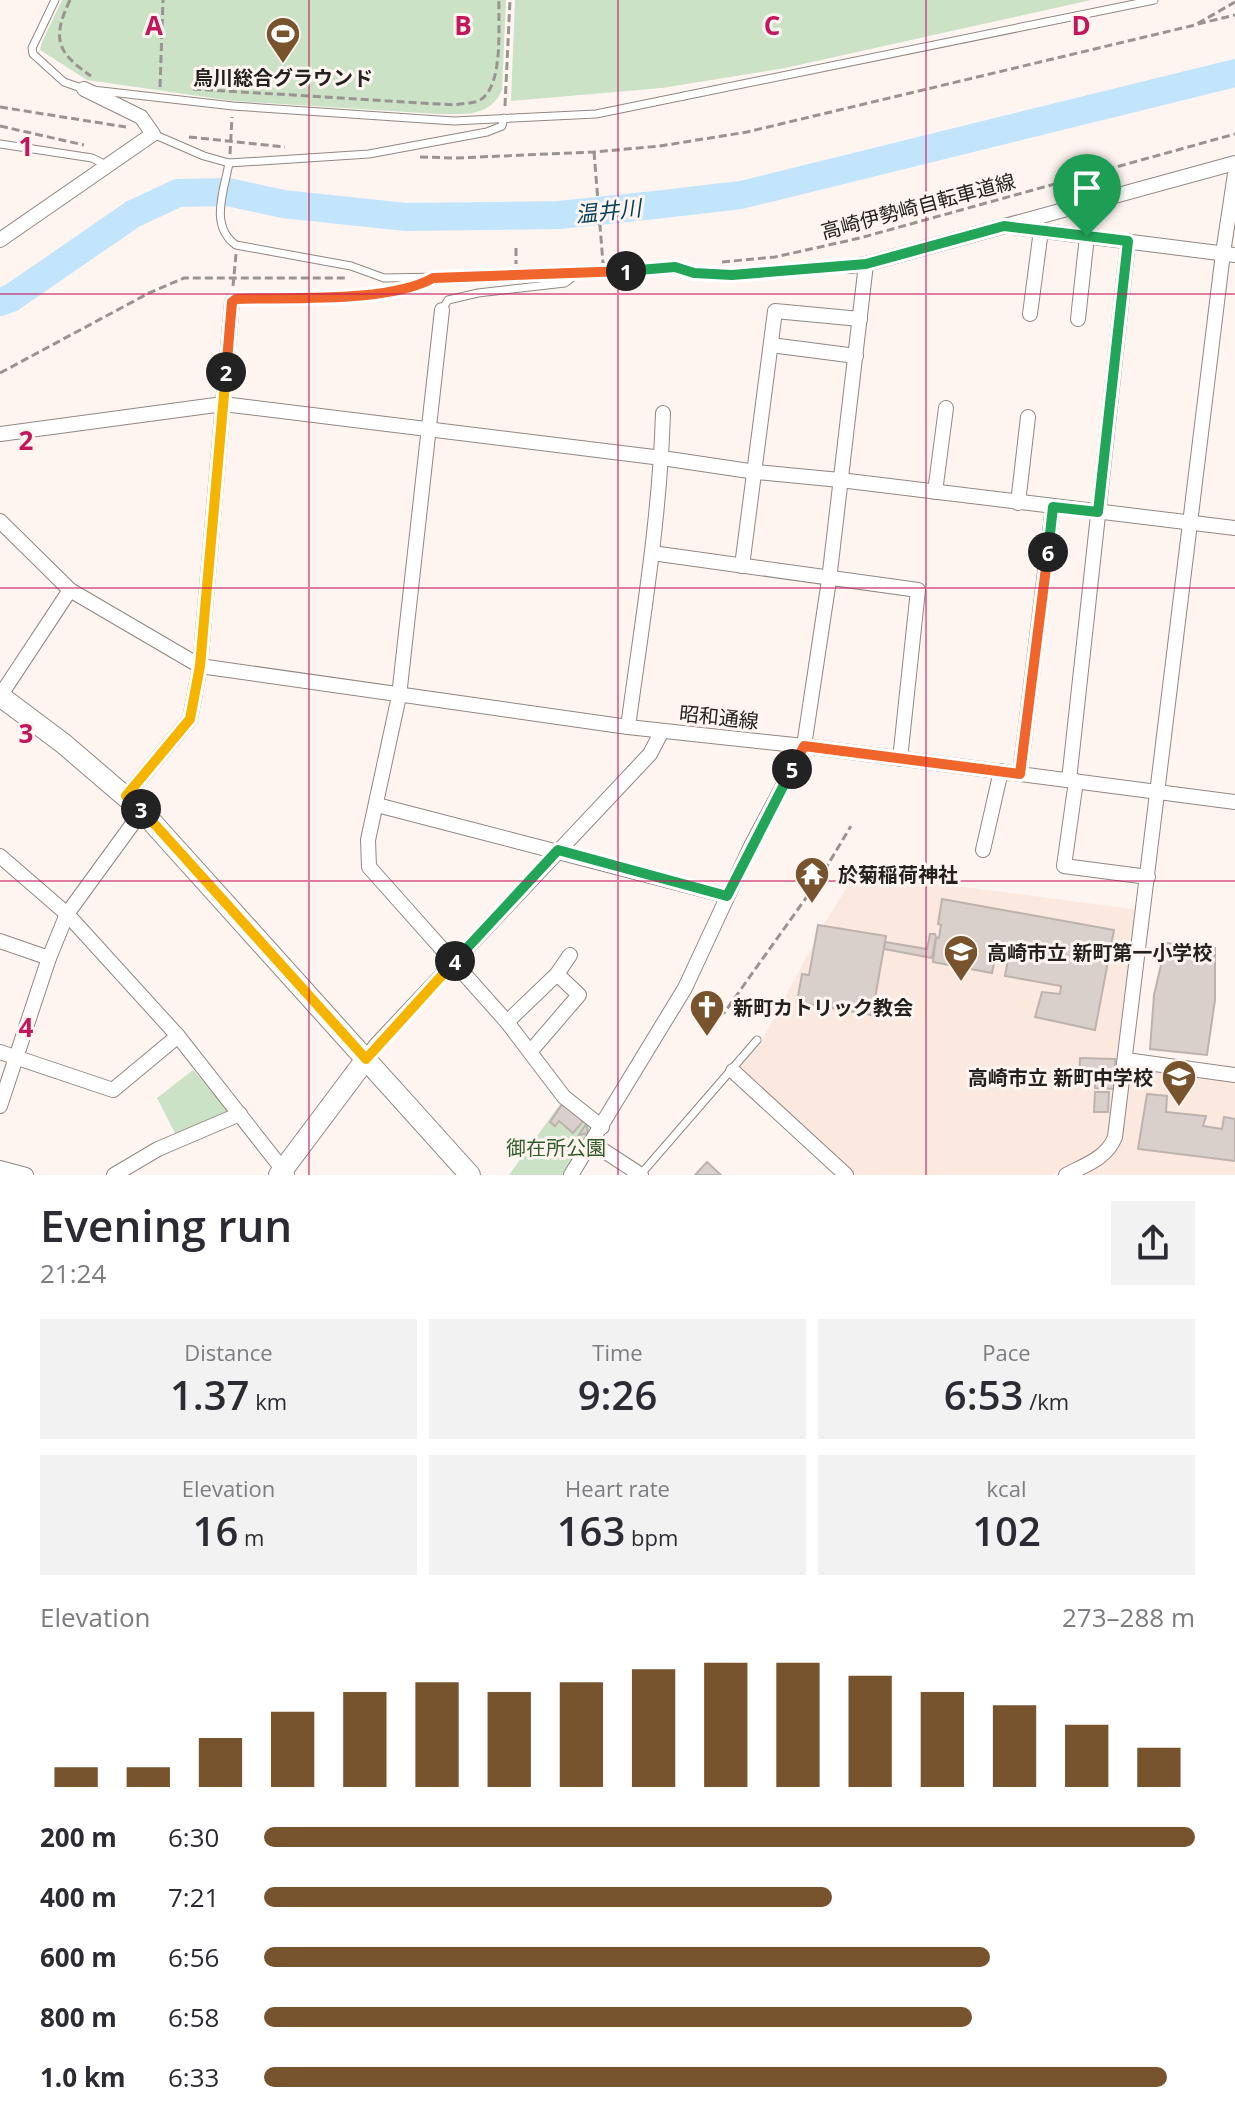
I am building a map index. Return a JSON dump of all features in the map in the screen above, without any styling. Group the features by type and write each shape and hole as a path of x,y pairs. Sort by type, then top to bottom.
{"main road":[{"path":"0,696 142,811 470,1175"},
{"path":"283,1173 366,1059"}],"street":[{"path":"0,240 99,162 153,134 141,117 89,84"},
{"path":"850,266 1235,163"},
{"path":"1066,1175 1102,1155 1111,1147 1115,1137 1190,522 1229,254 1235,174"},
{"path":"1004,226 1229,254"},
{"path":"1030,314 1041,230"},
{"path":"1078,319 1087,236"},
{"path":"1128,241 1064,866 1148,877"},
{"path":"571,1175 685,988 727,896 804,746 829,580 866,264"},
{"path":"126,796 190,719 200,666 232,302"},
{"path":"442,310 399,696 368,840 369,867 507,1022 564,1097 602,1127"},
{"path":"742,566 775,311 860,319"},
{"path":"771,345 856,356"},
{"path":"0,434 223,404 756,472 1235,528"},
{"path":"935,492 946,408"},
{"path":"628,727 652,553 662,458 663,413"},
{"path":"1018,503 1028,417"},
{"path":"1020,774 1053,507"},
{"path":"0,521 70,590 200,666"},
{"path":"652,553 918,590 900,759"},
{"path":"0,696 70,590"},
{"name":"昭和通線","path":"200,666 628,727 804,746 1235,802"},
{"path":"366,1059 453,962 650,754 662,731"},
{"path":"983,850 1001,771"},
{"path":"377,805 727,896"},
{"path":"0,1106 49,958 67,914 142,811"},
{"path":"0,856 67,914 178,1036 283,1173"},
{"path":"0,941 49,958"},
{"path":"507,1022 557,974 570,955"},
{"path":"530,1052 579,995 557,974"},
{"path":"0,1052 113,1090 178,1036"},
{"path":"1126,1060 1235,1075"},
{"path":"733,1071 846,1175"},
{"path":"114,1175 158,1149 240,1114"},
{"path":"592,1143 640,1175"},
{"path":"0,1168 26,1175"}],"lane":[{"path":"55,0 32,48 33,54 64,82 233,106 454,121 596,114 1154,0"},
{"path":"153,134 228,166 369,154 487,132 502,126 504,118"},
{"path":"0,144 99,162"},
{"path":"228,166 220,213 221,230 236,245 351,266 384,278 576,275 675,267 694,273 732,275 850,266"},
{"path":"442,310 448,300 478,293 565,283 576,275"},
{"path":"232,302 236,299 364,295 420,286 433,278"},
{"path":"640,1175 757,1040"}],"path":[{"path":"70,0 60,21 60,46 89,84"},
{"path":"160,87 163,0"},
{"path":"191,89 455,105 478,101 496,79 499,0"},
{"path":"504,118 510,0"},
{"path":"1195,25 1235,2"},
{"path":"419,157 596,154 675,143 808,119 1235,15"},
{"path":"230,141 233,106"},
{"path":"0,107 128,127"},
{"path":"0,126 83,143 99,162"},
{"name":"高崎伊勢崎自転車道線","path":"714,263 775,257 860,238 1235,134"},
{"path":"180,136 290,147"},
{"path":"596,154 604,266"},
{"path":"860,238 862,247"},
{"path":"234,276 236,245"},
{"path":"516,248 516,276"},
{"path":"0,373 184,278 349,278"},
{"path":"685,988 724,1013 818,881 851,826"}],"shaded area":[{"name":"高崎市立 新町第一小学校","path":"856,873 1140,910 1109,1144 1052,1175 850,1175 737,1070 761,1042 824,924"},
{"name":"高崎市立 新町中学校","path":"1129,1065 1235,1078 1235,1175 1072,1175 1104,1157"}],"green space":[{"name":"烏川総合グラウンド","path":"62,0 506,0 502,90 497,99 484,109 468,114 439,114 233,101 87,80 40,50"},
{"path":"515,0 1091,0 785,68 662,88 511,101"},
{"path":"193,1070 226,1108 226,1116 177,1137 157,1098"},
{"name":"御在所公園","path":"563,1100 595,1126 564,1175 509,1175"}],"building":[{"path":"942,899 1114,930 1095,1030 1035,1017 1042,992 1060,994 1061,986 1005,976 1009,954 996,953 992,973 933,962 941,925 938,924"},
{"path":"818,925 886,936 872,1015 797,1002 802,974 809,975"},
{"path":"930,934 936,937 932,958 884,949 885,942 927,949"},
{"path":"1166,943 1215,948 1215,1000 1207,1055 1150,1049 1154,995"},
{"path":"1080,1058 1115,1059 1114,1089 1095,1088 1095,1081 1079,1081"},
{"path":"1095,1092 1109,1092 1108,1112 1094,1112"},
{"path":"1147,1094 1167,1096 1166,1112 1206,1116 1203,1126 1222,1129 1224,1117 1235,1119 1235,1161 1138,1149"},
{"path":"563,1103 584,1120 573,1133 559,1121 555,1126 550,1122"},
{"path":"586,1124 588,1133 579,1135"},
{"path":"707,1162 721,1175 695,1175"}],"waterway":[{"name":"温井川","path":"0,302 11,298 133,214 178,193 228,192 283,204 406,217 559,215 655,205 741,195 1235,73"}],"place":[{"name":"烏川総合グラウンド","path":"283,65"},
{"name":"於菊稲荷神社","path":"812,905"},
{"name":"高崎市立 新町第一小学校","path":"961,983"},
{"name":"新町カトリック教会","path":"707,1038"},
{"name":"高崎市立 新町中学校","path":"1179,1108"}],"route":[{"path":"1004,226 1087,236 1128,241 1098,512 1053,507 1020,774 804,746 727,896 558,850 366,1059 126,796 190,719 200,666 232,302 236,299 364,295 420,286 433,278 604,274 675,267 694,273 732,275 850,266 1004,226"}]}
